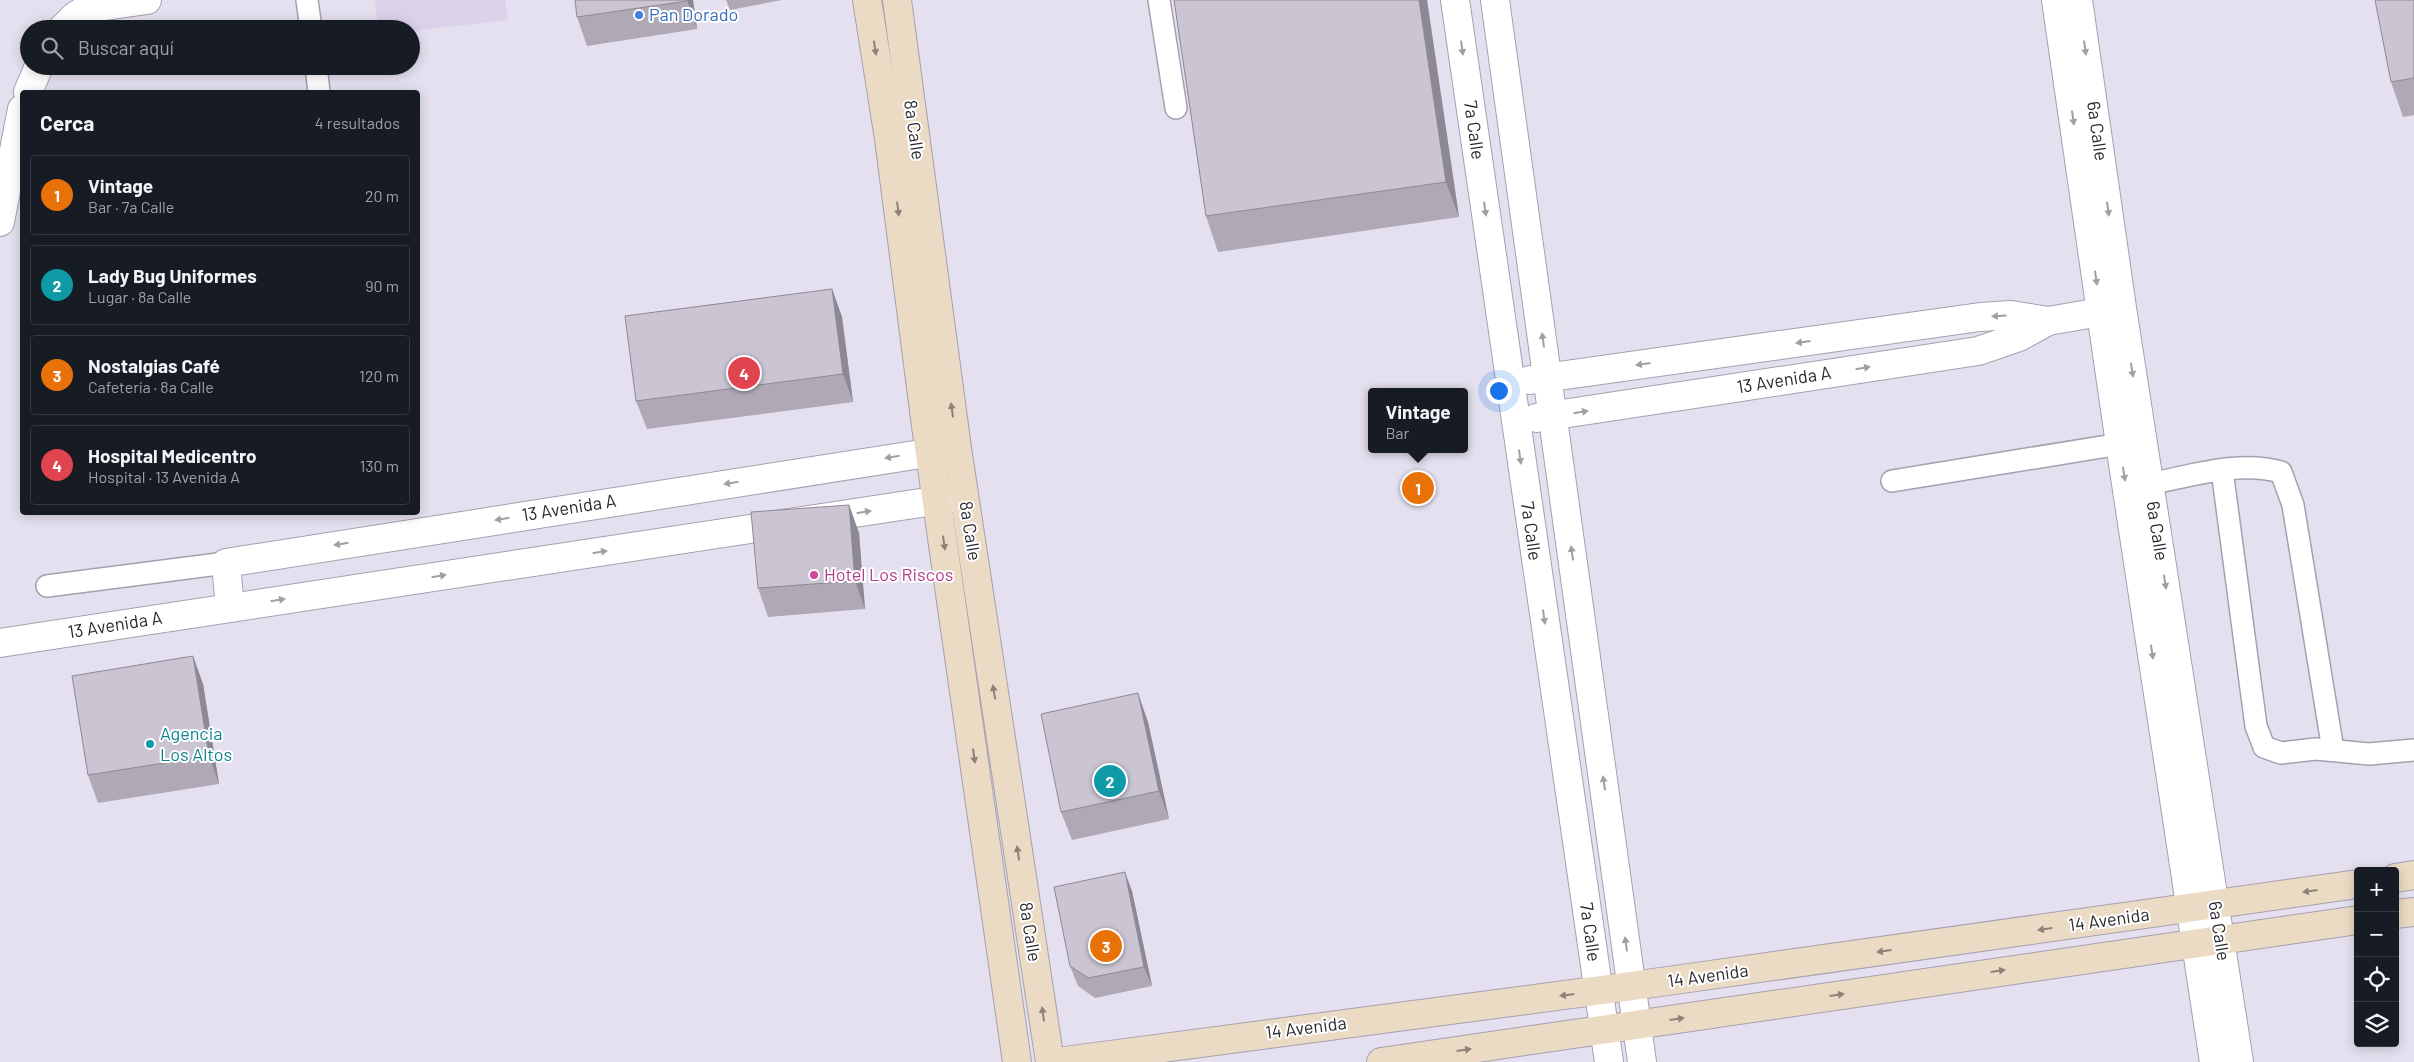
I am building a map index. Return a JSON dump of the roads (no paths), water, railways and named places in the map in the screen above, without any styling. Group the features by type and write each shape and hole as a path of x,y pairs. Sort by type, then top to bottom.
{"street":[{"path":"71,20 96,4 147,0"},
{"name":"8a Calle","path":"867,0 951,498 1017,1062"},
{"name":"8a Calle","path":"896,0 944,450"},
{"name":"7a Calle","path":"1455,0 1609,1062"},
{"name":"7a Calle","path":"1495,0 1642,1062"},
{"name":"6a Calle","path":"2056,0 2112,310 2149,484 2208,940 2214,1062"},
{"name":"6a Calle","path":"2078,0 2112,310 2120,444 2203,906"},
{"path":"29,90 35,75"},
{"path":"0,222 20,119"},
{"name":"13 Avenida A","path":"1515,421 1978,351 2019,337 2048,321 2112,310"},
{"name":"13 Avenida A","path":"1510,383 1980,317 2012,315 2048,321"},
{"name":"13 Avenida A","path":"226,563 944,450"},
{"name":"8a Calle","path":"951,498 1050,1062"},
{"name":"13 Avenida A","path":"0,643 951,498"},
{"path":"226,563 230,608"},
{"path":"2399,877 2414,875"},
{"name":"14 Avenida","path":"1057,1062 1598,991 2354,885"},
{"path":"2399,914 2414,912"},
{"name":"14 Avenida","path":"1381,1062 2208,940 2354,921"},
{"name":"6a Calle","path":"2208,940 2239,1062"}],"lane":[{"path":"307,0 310,20"},
{"path":"1159,0 1176,108"},
{"path":"317,75 319,90"},
{"path":"1892,481 2120,444"},
{"path":"2149,484 2222,470 2270,469 2281,472 2293,505 2333,750"},
{"path":"2222,470 2256,726 2264,747 2281,753 2316,749 2369,754 2414,750"},
{"path":"47,586 226,563"}],"place":[{"name":"Pan Dorado","path":"639,15"},
{"name":"Hospital Medicentro","path":"744,373"},
{"name":"Vintage","path":"1418,488"},
{"name":"Hotel Los Riscos","path":"814,575"},
{"name":"Agencia Los Altos","path":"150,744"},
{"name":"Lady Bug Uniformes","path":"1110,781"},
{"name":"Nostalgias Café","path":"1106,946"}]}
